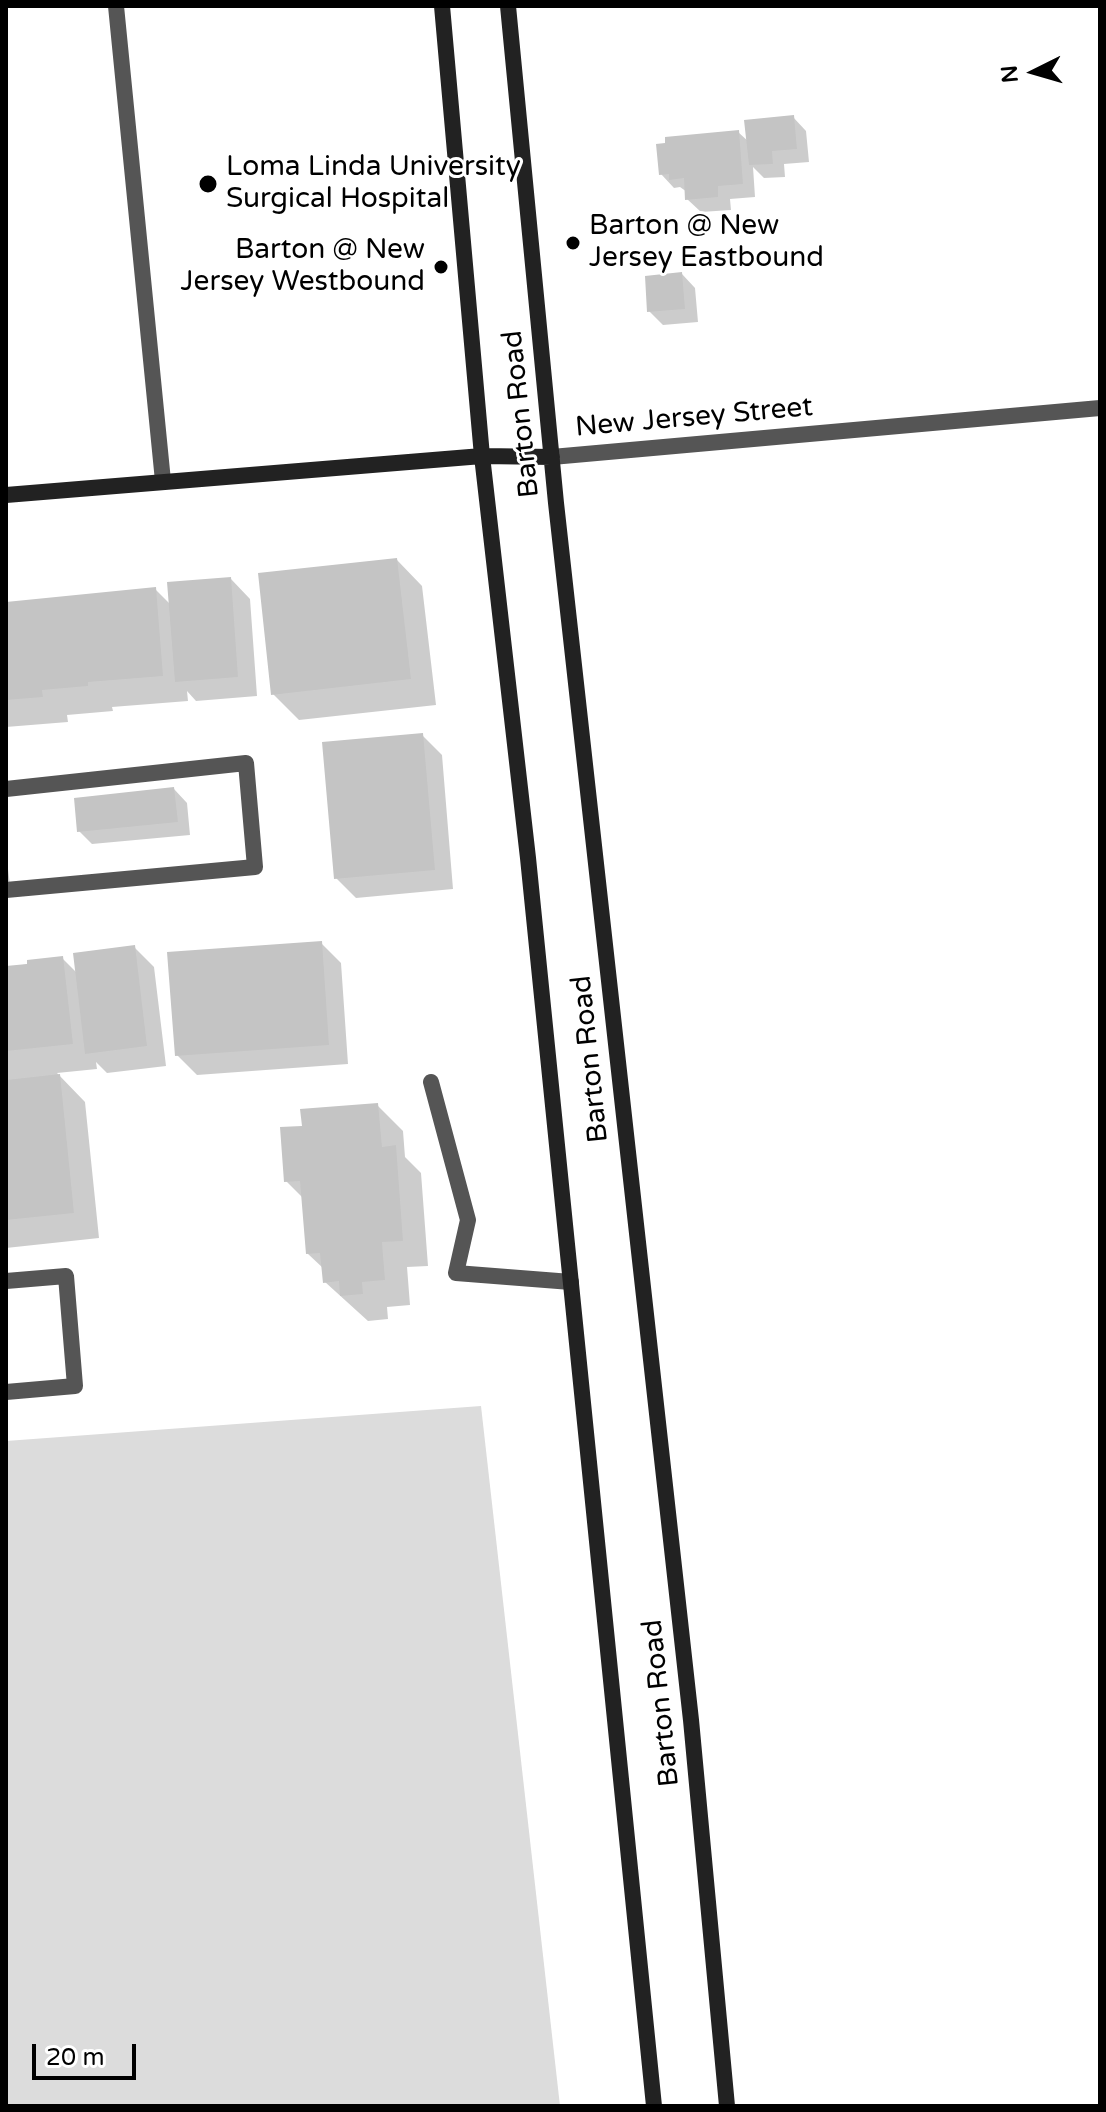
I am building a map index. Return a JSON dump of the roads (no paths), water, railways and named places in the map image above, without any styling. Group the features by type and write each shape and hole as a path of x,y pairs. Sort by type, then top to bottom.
{"main road":[{"name":"Barton Road","path":"442,6 482,456 528,858 654,2106"},
{"name":"Barton Road","path":"508,6 552,457 689,1704 727,2106"},
{"name":"New Jersey Street","path":"6,495 482,456 552,457"}],"street":[{"path":"116,6 163,481"},
{"name":"New Jersey Street","path":"552,457 1100,408"},
{"path":"6,789 246,763 255,867 6,890"},
{"path":"431,1082 468,1220 456,1273 571,1282"},
{"path":"6,1281 66,1276 75,1386 6,1392"}],"place":[{"name":"Loma Linda University Surgical Hospital","path":"208,184"},
{"name":"Barton @ New Jersey Eastbound","path":"573,243"},
{"name":"Barton @ New Jersey Westbound","path":"441,267"}]}
